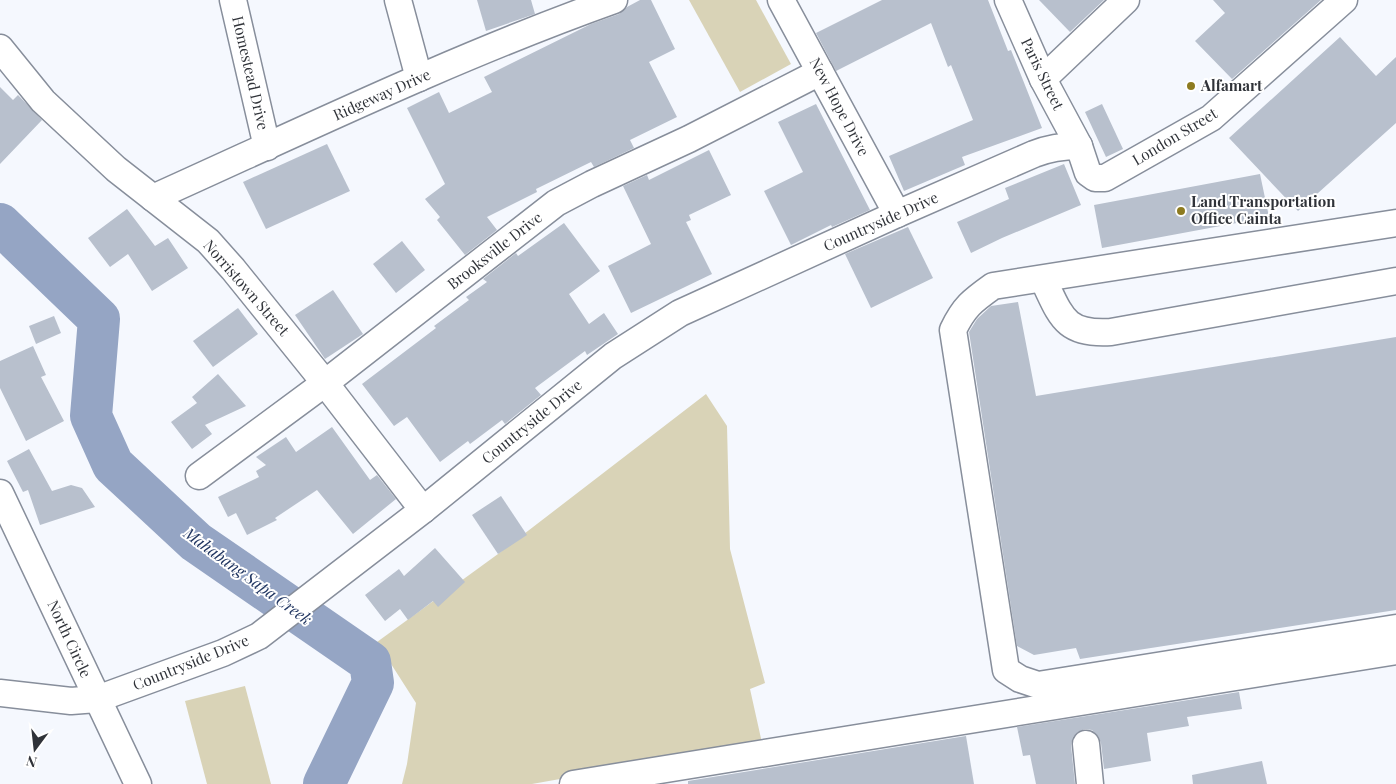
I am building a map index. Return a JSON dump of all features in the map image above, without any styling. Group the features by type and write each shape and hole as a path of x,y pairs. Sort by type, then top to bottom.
{"street":[{"name":"Homestead Drive","path":"233,0 267,147"},
{"path":"398,0 419,78"},
{"name":"Ridgeway Drive","path":"154,198 419,78 555,10 614,0"},
{"name":"New Hope Drive","path":"781,0 897,214"},
{"name":"Paris Street","path":"1008,0 1043,79 1079,146"},
{"path":"1043,79 1126,0"},
{"name":"London Street","path":"1079,146 1088,173 1095,178 1105,178 1211,118 1344,0"},
{"name":"Norristown Street","path":"0,48 42,101 116,169 208,241 239,276 325,383 423,510"},
{"name":"Brooksville Drive","path":"199,476 325,383 556,203 592,184 689,139 820,72"},
{"name":"Countryside Drive","path":"0,693 70,701 97,699 223,653 259,636 423,510 613,356 680,313 1034,154 1046,149 1079,146"},
{"path":"1396,223 993,286 972,300 961,313 953,330 1006,670 1020,679 1038,684 1396,628"},
{"path":"1043,279 1061,315 1071,326 1083,332 1097,333 1396,281"},
{"name":"North Circle","path":"0,494 10,531 97,699 138,784"},
{"path":"573,784 1396,651"},
{"path":"1086,744 1090,784"}],"shaded area":[{"path":"689,0 756,0 791,64 740,92"},
{"path":"706,394 727,426 730,549 765,683 750,689 762,743 532,784 402,784 407,764 416,703 377,642 498,554"},
{"path":"245,686 271,784 207,784 185,701"}],"building":[{"path":"477,0 531,0 535,14 486,31"},
{"path":"640,0 651,0 675,49 649,62 677,117 630,140 634,148 594,167 591,162 536,189 537,192 487,217 497,230 465,255 437,220 440,217 425,199 445,184 407,108 439,92 449,113 492,92 484,77 591,24 619,14"},
{"path":"882,0 988,0 1008,51 1011,50 1042,128 962,157 965,165 904,191 889,156 973,120 951,65 948,67 931,23 836,71 816,33"},
{"path":"1039,0 1104,0 1070,32"},
{"path":"1213,0 1321,0 1232,79 1195,41 1225,13"},
{"path":"1340,37 1376,76 1396,57 1396,123 1298,211 1229,138"},
{"path":"0,87 13,100 18,95 42,120 0,164"},
{"path":"816,104 870,210 832,227 831,225 791,245 764,191 803,172 778,122"},
{"path":"1102,104 1123,149 1106,157 1085,112"},
{"path":"327,144 350,191 266,229 243,182"},
{"path":"709,150 731,195 689,215 691,220 686,222 712,274 631,313 608,266 651,244 623,186 647,175 649,180"},
{"path":"1064,164 1081,205 971,253 957,222 1009,199 1005,188"},
{"name":"Land Transportation Office Cainta","path":"1260,174 1269,217 1102,248 1094,205"},
{"path":"127,209 155,246 168,238 188,268 152,291 128,254 110,267 88,238"},
{"path":"564,223 600,271 569,294 589,324 604,313 618,334 587,355 585,351 535,388 541,395 505,424 502,420 470,444 468,441 440,462 407,417 394,426 362,384 436,328 434,326 469,300 466,297 487,282 483,279 516,253 518,256"},
{"path":"908,227 933,278 871,308 845,254"},
{"path":"402,241 425,270 396,293 373,264"},
{"path":"333,290 363,334 325,359 295,315"},
{"path":"1018,302 1036,396 1396,337 1396,610 1080,659 1076,648 1034,655 1017,646 969,332 977,319 991,306"},
{"path":"238,308 258,334 213,367 193,341"},
{"path":"54,316 61,333 36,344 29,326"},
{"path":"33,346 46,375 41,377 64,421 26,441 0,388 0,361"},
{"path":"218,374 246,406 205,425 212,434 192,449 171,422 197,403 192,397"},
{"path":"332,427 370,480 377,475 396,499 353,534 317,490 275,518 277,520 247,535 236,513 228,517 218,497 259,477 256,471 266,465 256,457 286,437 296,452"},
{"path":"29,449 52,491 71,485 82,488 95,507 40,525 28,490 23,492 7,461"},
{"path":"501,496 527,535 498,554 472,515"},
{"path":"435,548 465,582 438,607 433,601 408,620 400,609 385,621 365,595 399,569 404,576"},
{"path":"1239,692 1242,709 1187,717 1189,726 1147,733 1151,761 1104,769 1101,743 1098,736 1092,730 1085,729 1078,732 1073,737 1071,745 1075,784 1036,784 1030,755 1023,756 1017,727"},
{"path":"966,736 974,784 688,784 688,781"},
{"path":"1262,761 1267,784 1193,784 1192,775"}],"waterway":[{"name":"Mahabang Sapa Creek","path":"0,224 99,319 91,416 113,465 196,542 370,662 373,683 324,784"}],"place":[{"name":"Alfamart","path":"1191,86"},
{"name":"Land Transportation Office Cainta","path":"1181,211"}]}
